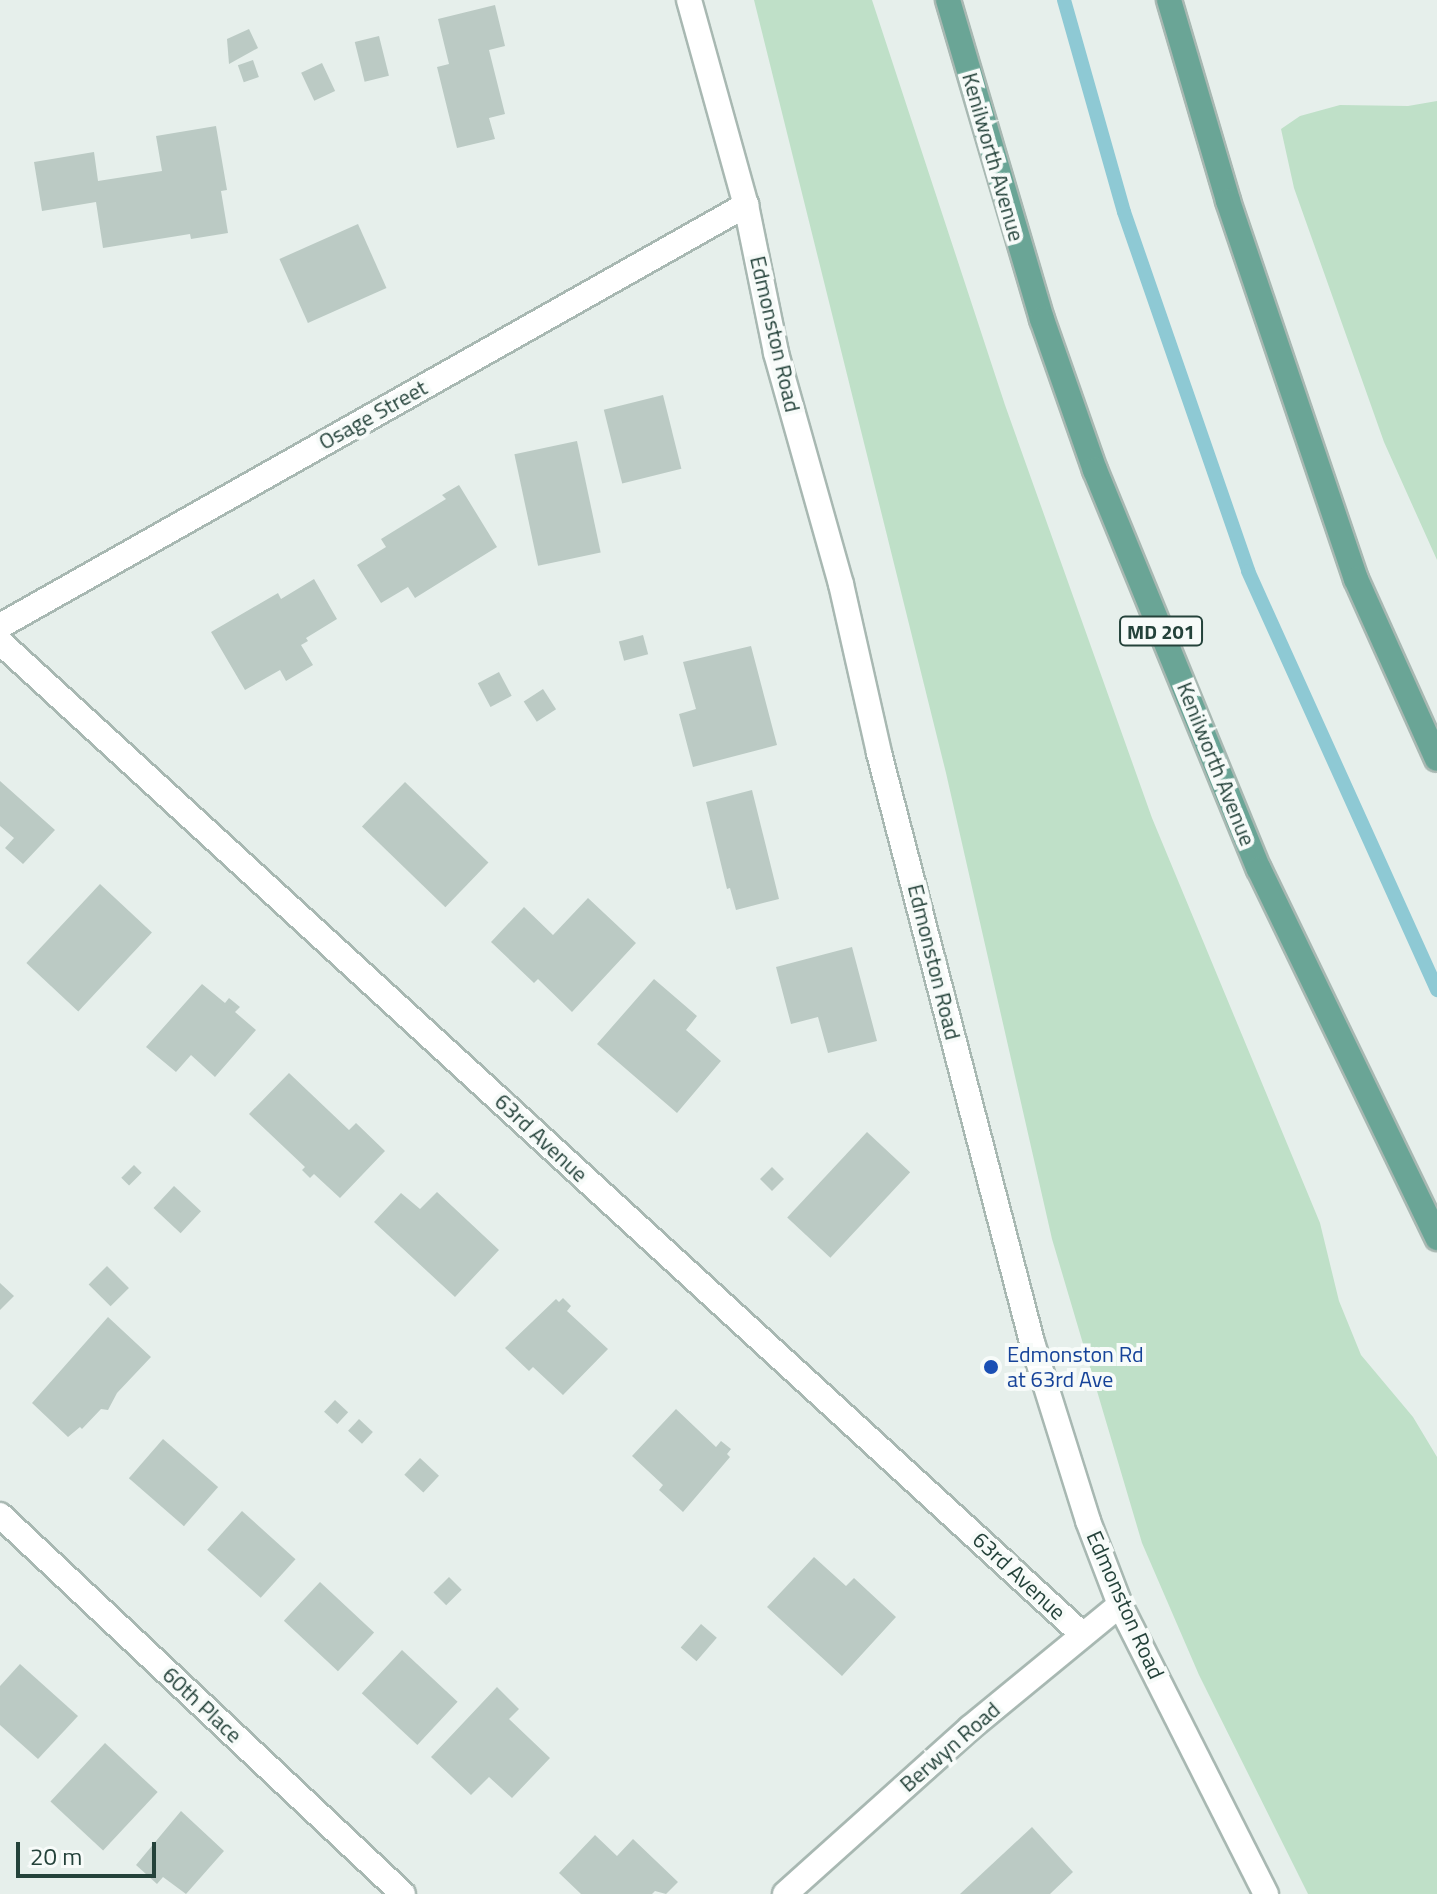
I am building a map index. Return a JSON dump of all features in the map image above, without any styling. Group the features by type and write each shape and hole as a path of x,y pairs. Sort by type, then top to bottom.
{"main road":[{"name":"Kenilworth Avenue","path":"948,0 1042,319 1095,470 1259,869 1437,1238"},
{"path":"1169,0 1237,232 1351,564 1437,759"}],"street":[{"name":"Edmonston Road","path":"689,0 746,205 776,353 841,584 879,753 1000,1227 1088,1521 1120,1605 1266,1894"},
{"name":"Osage Street","path":"0,626 746,205"},
{"name":"63rd Avenue","path":"0,642 1082,1634"},
{"name":"60th Place","path":"0,1515 403,1894"},
{"name":"Berwyn Road","path":"785,1894 970,1728 1120,1605"}],"green space":[{"path":"754,0 872,0 1005,405 1152,818 1320,1223 1339,1301 1361,1355 1413,1417 1437,1457 1437,1894 1308,1894 1199,1675 1142,1543 1052,1239 946,773"},
{"path":"1437,101 1437,560 1384,442 1294,188 1281,129 1300,116 1340,105 1408,106"}],"building":[{"path":"495,5 505,46 489,50 505,114 489,118 495,139 457,148 437,67 449,64 438,19"},
{"path":"249,29 258,48 229,64 227,39"},
{"path":"379,36 389,76 365,82 355,42"},
{"path":"253,60 259,77 244,82 238,65"},
{"path":"322,63 335,91 314,101 301,73"},
{"path":"216,126 227,190 221,191 228,233 191,239 190,234 103,248 96,202 42,211 34,162 94,152 98,181 162,171 156,136"},
{"path":"358,224 386,288 308,323 279,259"},
{"path":"663,395 681,469 622,483 604,410"},
{"path":"577,441 601,553 538,566 514,454"},
{"path":"459,485 497,547 415,598 408,587 381,603 357,565 386,547 381,539 446,499 442,495"},
{"path":"314,579 337,619 306,638 308,641 301,645 313,665 286,681 280,670 245,690 211,632 278,593 281,599"},
{"path":"643,635 648,654 624,661 619,641"},
{"path":"751,646 777,745 693,767 679,714 696,709 683,662"},
{"path":"499,672 512,696 490,707 478,683"},
{"path":"543,689 556,709 537,722 524,702"},
{"path":"0,781 55,830 23,864 5,848 14,838 0,826"},
{"path":"405,782 488,863 445,907 362,827"},
{"path":"752,790 779,899 736,910 730,888 727,889 706,802"},
{"path":"100,884 152,932 78,1011 26,963"},
{"path":"588,898 636,943 572,1012 538,979 534,983 491,942 524,907 553,935"},
{"path":"852,947 877,1041 828,1053 818,1017 791,1024 776,967"},
{"path":"654,979 697,1016 686,1030 721,1061 677,1113 597,1044"},
{"path":"202,984 225,1003 229,998 240,1007 235,1012 256,1030 215,1077 191,1055 176,1072 146,1047"},
{"path":"289,1073 349,1130 356,1123 385,1151 340,1198 314,1174 310,1178 302,1170 305,1167 249,1114"},
{"path":"867,1132 910,1172 830,1258 787,1218"},
{"path":"134,1165 142,1173 129,1186 121,1178"},
{"path":"772,1167 784,1179 772,1191 760,1179"},
{"path":"174,1186 201,1211 181,1233 154,1208"},
{"path":"437,1192 499,1250 455,1297 374,1222 401,1193 420,1209"},
{"path":"107,1266 129,1288 111,1306 89,1284"},
{"path":"0,1283 14,1296 0,1310"},
{"path":"563,1298 571,1306 567,1311 608,1349 563,1395 533,1367 529,1371 505,1348 556,1299 559,1302"},
{"path":"108,1317 151,1357 117,1393 108,1410 101,1409 82,1429 80,1427 68,1437 32,1403"},
{"path":"335,1400 348,1412 337,1424 324,1412"},
{"path":"676,1409 716,1447 721,1441 731,1449 727,1454 730,1457 683,1512 659,1490 663,1485 632,1456"},
{"path":"359,1419 373,1432 362,1444 348,1431"},
{"path":"163,1439 218,1487 184,1526 129,1478"},
{"path":"420,1458 439,1476 423,1493 404,1475"},
{"path":"242,1511 296,1559 261,1598 207,1550"},
{"path":"814,1557 846,1586 854,1578 896,1617 842,1676 767,1607"},
{"path":"449,1577 462,1590 446,1605 433,1593"},
{"path":"320,1582 374,1632 338,1671 284,1621"},
{"path":"701,1624 717,1638 697,1661 681,1647"},
{"path":"402,1650 458,1702 417,1745 362,1693"},
{"path":"20,1664 78,1716 38,1759 0,1725 0,1686"},
{"path":"497,1687 519,1709 509,1719 550,1758 512,1798 489,1777 471,1795 431,1757"},
{"path":"105,1743 158,1792 103,1851 50,1802"},
{"path":"181,1811 224,1851 186,1894 163,1877 157,1884 136,1865"},
{"path":"1032,1827 1073,1872 1050,1894 960,1894"},
{"path":"595,1835 617,1856 633,1839 678,1882 666,1894 655,1891 652,1894 581,1894 559,1873"}],"waterway":[{"path":"1064,0 1124,212 1248,571 1437,990"}],"place":[{"name":"Edmonston Rd at 63rd Ave","path":"991,1367"}]}
